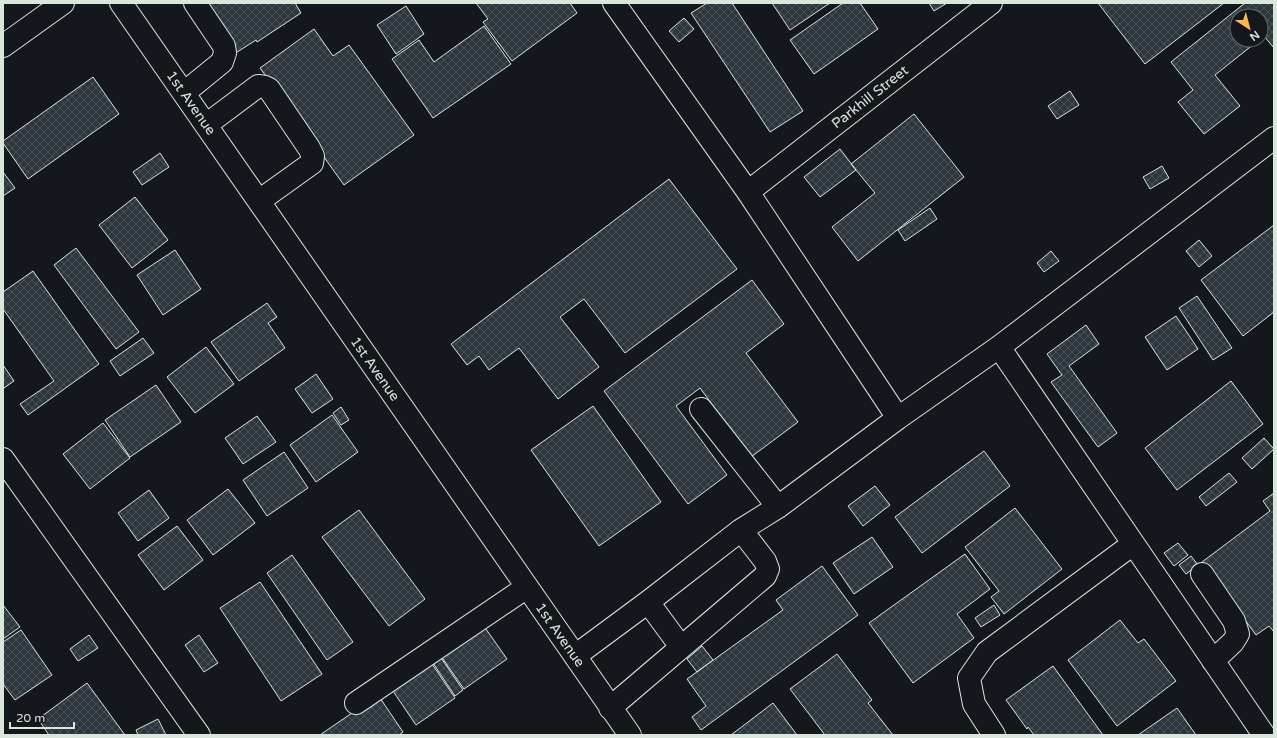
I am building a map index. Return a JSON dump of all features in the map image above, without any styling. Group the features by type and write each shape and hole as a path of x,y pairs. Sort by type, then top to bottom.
{"street":[{"path":"3,46 63,3"},
{"name":"1st Avenue","path":"121,3 630,735"},
{"path":"184,93 222,62 225,53 224,46 195,3"},
{"path":"614,3 748,192 898,418"},
{"name":"Parkhill Street","path":"748,192 991,3"},
{"path":"206,125 258,86 269,89 313,156 312,163 259,201"},
{"path":"575,656 741,530 778,507 898,418 998,347 1274,138"},
{"path":"998,347 1264,735"},
{"path":"701,408 778,507"},
{"path":"3,459 198,735"},
{"path":"610,708 765,576 768,569 765,561 741,530"},
{"path":"994,735 974,704 969,678 987,652 1134,544"},
{"path":"1202,574 1234,621 1238,634 1233,642 1213,661"},
{"path":"356,703 527,587"},
{"path":"648,602 682,647"}],"building":[{"path":"196,3 295,3 301,13 257,42 256,40 231,56"},
{"path":"476,3 570,3 577,13 512,61 483,22 488,19"},
{"path":"707,3 732,3 803,111 770,132 691,13"},
{"path":"772,3 830,3 790,30"},
{"path":"843,3 860,3 878,29 814,74 790,40"},
{"path":"929,3 947,3 934,11"},
{"path":"1098,3 1224,3 1145,64"},
{"path":"1245,3 1274,3 1274,48 1269,42 1269,8 1239,8"},
{"path":"406,6 424,34 396,54 377,25"},
{"path":"1229,16 1229,48 1249,48 1215,75 1240,106 1204,134 1178,102 1193,90 1171,62"},
{"path":"684,18 694,29 679,42 669,31"},
{"path":"484,26 511,64 433,118 392,59 419,40 434,62"},
{"path":"314,29 333,56 349,45 414,135 344,185 260,68"},
{"path":"93,77 119,114 28,179 3,141"},
{"path":"1070,91 1079,105 1057,119 1048,106"},
{"path":"914,114 964,177 858,261 832,227 875,193 851,164"},
{"path":"840,149 856,170 820,197 804,177"},
{"path":"160,153 169,167 142,185 133,172"},
{"path":"1162,166 1169,178 1150,189 1143,177"},
{"path":"3,172 15,188 3,196"},
{"path":"669,179 737,269 625,353 584,299 560,317 599,367 558,399 519,348 489,370 479,356 467,365 451,344"},
{"path":"135,197 168,240 132,268 99,225"},
{"path":"930,208 937,219 905,241 898,230"},
{"path":"1274,225 1274,312 1243,336 1201,280"},
{"path":"1199,240 1212,256 1199,267 1186,251"},
{"path":"76,248 139,332 116,349 54,265"},
{"path":"175,250 201,289 163,315 137,275"},
{"path":"1051,251 1059,261 1044,272 1037,263"},
{"path":"33,271 99,364 28,415 20,404 54,381 3,309 3,292"},
{"path":"752,280 784,324 746,353 798,422 751,457 700,388 676,406 727,475 688,504 604,391"},
{"path":"1197,296 1232,348 1213,360 1179,308"},
{"path":"267,303 277,317 268,323 285,348 239,381 211,342"},
{"path":"1176,316 1198,349 1167,370 1145,337"},
{"path":"1086,325 1099,344 1069,366 1117,433 1098,447 1051,382 1062,375 1047,354"},
{"path":"143,338 154,353 120,376 110,361"},
{"path":"206,347 234,384 195,413 167,377"},
{"path":"3,365 14,381 4,388 3,387"},
{"path":"316,374 333,399 312,413 295,389"},
{"path":"1231,381 1263,424 1177,490 1145,448"},
{"path":"156,385 181,422 130,457 105,420"},
{"path":"593,406 661,502 599,546 531,450"},
{"path":"341,407 349,420 341,425 333,413"},
{"path":"332,415 358,452 316,482 290,445"},
{"path":"257,416 276,442 243,464 225,438"},
{"path":"103,423 130,458 90,489 63,454"},
{"path":"1264,438 1274,449 1252,469 1242,458"},
{"path":"984,451 1010,486 922,553 895,517"},
{"path":"284,452 308,488 267,516 243,480"},
{"path":"1229,473 1237,482 1206,506 1199,497"},
{"path":"875,486 890,505 863,526 848,506"},
{"path":"228,489 255,523 213,555 187,520"},
{"path":"149,490 169,518 138,541 118,513"},
{"path":"1274,493 1274,632 1269,626 1256,635 1202,562 1270,511 1263,501"},
{"path":"1015,508 1062,569 1004,614 991,597 999,591 965,547"},
{"path":"359,510 425,599 389,626 322,537"},
{"path":"177,526 203,560 164,590 138,555"},
{"path":"872,537 893,567 854,594 833,563"},
{"path":"1178,543 1188,555 1174,566 1164,553"},
{"path":"965,554 990,589 957,614 974,638 913,683 869,623"},
{"path":"292,555 353,642 327,660 267,573"},
{"path":"1191,556 1198,565 1186,574 1179,565"},
{"path":"822,566 858,615 701,730 692,717 706,706 687,679 783,610 776,600"},
{"path":"260,582 322,674 281,701 220,608"},
{"path":"3,605 20,627 3,639"},
{"path":"994,605 1000,615 981,627 975,618"},
{"path":"1120,620 1138,643 1144,639 1176,681 1117,726 1068,660"},
{"path":"481,622 507,659 464,689 438,652"},
{"path":"21,630 52,675 15,700 3,684 3,642"},
{"path":"89,635 98,648 78,661 70,649"},
{"path":"199,635 218,663 204,672 185,645"},
{"path":"702,646 713,660 697,672 687,659"},
{"path":"837,654 872,700 868,703 893,735 825,735 790,689"},
{"path":"439,655 463,690 455,696 431,660"},
{"path":"430,661 455,698 416,725 391,688"},
{"path":"1053,666 1103,735 1034,735 1028,727 1027,729 1006,700"},
{"path":"87,683 125,735 49,735 38,719"},
{"path":"378,695 403,732 399,735 320,735"},
{"path":"773,703 797,735 731,735"},
{"path":"1177,708 1196,735 1138,735"},
{"path":"158,719 166,735 138,735 136,730"}]}
